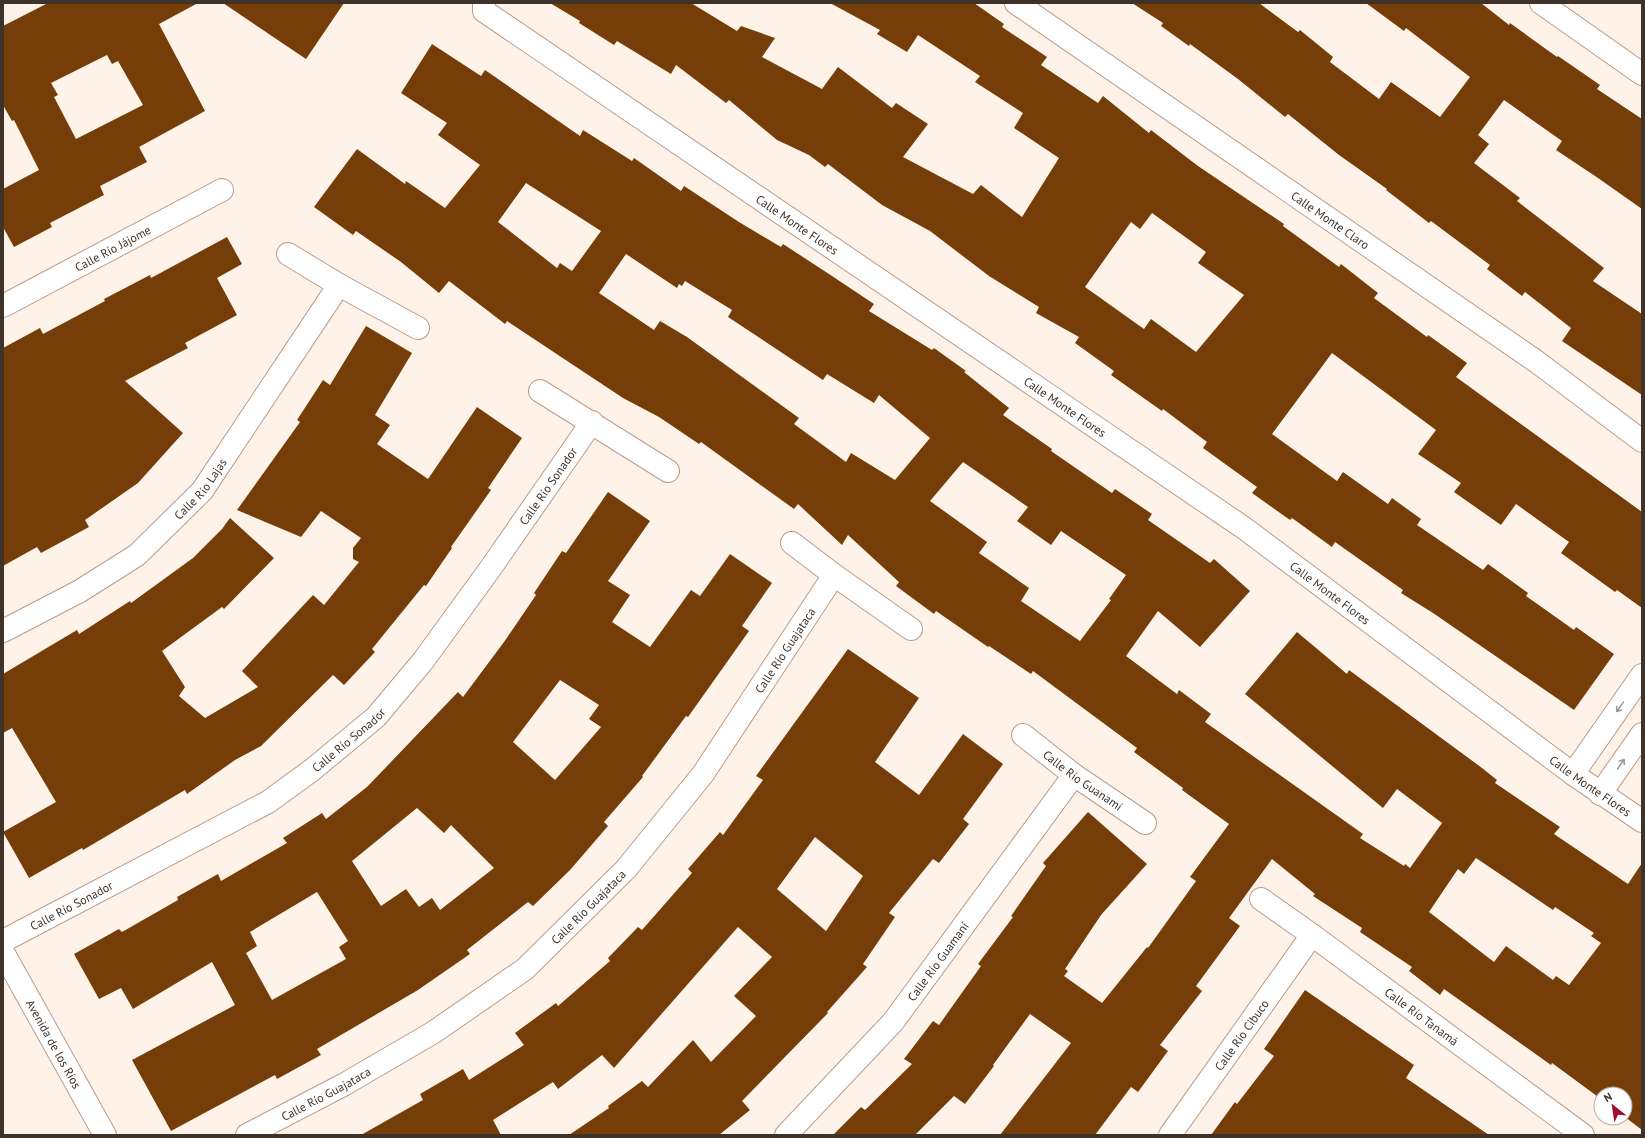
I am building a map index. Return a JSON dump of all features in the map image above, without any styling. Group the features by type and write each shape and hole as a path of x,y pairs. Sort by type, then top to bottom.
{"street":[{"name":"Calle Monte Flores","path":"484,3 484,11 1244,528 1600,794 1642,821"},
{"name":"Calle Monte Claro","path":"1016,3 1537,362 1642,441"},
{"path":"1541,3 1642,74"},
{"name":"Calle Río Jájome","path":"3,306 222,190"},
{"path":"288,254 339,285 418,328"},
{"name":"Calle Río Lajas","path":"3,631 80,591 137,555 202,491 339,285"},
{"path":"540,391 592,422 668,471"},
{"name":"Calle Río Sonador","path":"3,941 268,802 312,770 376,717 423,661 477,588 592,422"},
{"path":"792,543 834,575 911,629"},
{"name":"Calle Río Guajataca","path":"247,1135 345,1084 434,1032 525,969 626,869 702,774 834,575"},
{"path":"1573,774 1642,675"},
{"path":"1600,794 1642,734"},
{"name":"Calle Río Guanamí","path":"1023,735 1074,775 1145,823"},
{"name":"Calle Río Guamaní","path":"786,1135 893,1022 1074,775"},
{"name":"Calle Río Tanamá","path":"1261,899 1583,1135"},
{"name":"Calle Río Cibuco","path":"1170,1135 1312,935"},
{"name":"Avenida de los Ríos","path":"3,952 105,1135"}],"building":[{"path":"48,3 198,3 159,24 205,111 139,147 147,162 100,186 104,195 50,223 52,227 14,247 3,227 3,189 39,170 14,120 12,121 3,105 3,26","holes":["107,55 112,64 118,61 143,105 76,139 54,97 58,95 51,83"]},
{"path":"223,3 344,3 306,59"},
{"path":"550,3 691,3 737,31 741,26 775,38 762,57 822,89 838,67 892,108 896,103 928,124 903,157 973,194 981,185 1022,217 1059,158 1014,128 1023,113 975,82 980,76 918,35 907,52 877,34 880,30 830,3 974,3 1004,24 1002,27 1047,57 1041,65 1098,103 1103,96 1149,133 1151,130 1198,166 1284,224 1283,226 1339,267 1341,264 1378,293 1374,298 1427,337 1428,335 1467,363 1456,377 1642,512 1642,608 1617,590 1615,592 1561,553 1569,542 1516,504 1501,525 1454,492 1461,483 1418,454 1436,430 1332,353 1272,434 1337,481 1343,472 1388,504 1392,498 1421,519 1417,525 1483,570 1488,564 1528,593 1526,596 1574,630 1576,627 1614,654 1574,710 1433,613 1401,593 1403,590 1335,542 1332,547 1292,518 1290,520 1252,493 1257,487 1203,448 1207,442 1163,409 1162,411 1111,375 1114,371 1075,343 1079,337 1036,313 1039,307 989,276 930,231 882,205 828,164 825,167 809,155 777,140 729,100 726,103 676,65 671,74 617,41 614,45 579,23 580,21","holes":["1152,213 1206,252 1198,263 1244,295 1196,352 1151,319 1144,329 1085,287 1131,222 1140,229"]},
{"path":"1132,3 1259,3 1298,32 1300,30 1333,57 1330,62 1379,99 1391,82 1440,117 1470,77 1406,28 1404,31 1366,3 1481,3 1509,25 1510,23 1557,57 1558,56 1600,85 1597,89 1642,119 1642,209 1556,150 1562,141 1504,100 1478,135 1489,144 1474,163 1520,198 1517,201 1604,268 1593,281 1642,314 1642,395 1562,341 1571,328 1525,292 1522,296 1487,269 1490,265 1431,221 1429,223 1386,190 1387,189 1339,155 1288,114 1285,117 1238,79 1190,44 1189,46 1161,26 1163,23"},
{"path":"432,44 481,76 485,70 580,136 583,130 632,161 634,158 681,191 684,186 781,247 783,244 874,304 869,311 932,350 934,348 966,371 964,372 1009,408 1003,415 1052,449 1051,451 1112,493 1115,489 1152,514 1148,520 1210,563 1214,559 1250,591 1200,647 1158,611 1126,656 1177,694 1179,690 1211,714 1205,722 1363,834 1360,838 1404,866 1405,864 1410,868 1442,823 1397,789 1383,808 1245,694 1297,632 1347,674 1349,670 1482,768 1497,780 1495,783 1560,827 1554,834 1628,884 1642,863 1642,1130 1633,1123 1633,1086 1593,1086 1593,1093 1552,1063 1551,1065 1444,989 1440,995 1409,971 1412,967 1360,932 1362,928 1313,896 1315,894 1272,859 1229,918 1240,926 1196,986 1202,991 1160,1045 1168,1051 1138,1092 1131,1087 1095,1135 1000,1135 1071,1043 1030,1014 993,1065 994,1066 965,1104 954,1096 915,1135 833,1135 861,1107 865,1110 912,1064 904,1059 933,1021 939,1025 981,966 978,964 1013,917 1011,916 1046,866 1043,863 1088,812 1147,864 1101,915 1065,969 1068,971 1064,976 1102,1003 1147,947 1148,948 1196,881 1190,877 1229,824 1182,790 1183,788 1134,752 1137,748 1033,671 1031,674 989,646 988,647 936,611 934,614 896,586 899,582 848,535 842,545 798,504 794,509 701,442 699,444 659,417 623,398 507,321 505,324 449,281 439,293 401,262 356,231 353,235 314,207 357,149 405,184 406,181 445,208 480,165 438,135 447,123 401,93","holes":["526,183 601,231 572,271 560,263 557,268 498,222","626,254 677,288 679,284 682,286 685,281 732,310 728,317 823,380 827,374 874,403 879,395 930,438 895,480 851,453 846,462 794,424 799,418 687,337 660,321 654,330 599,293","963,462 1028,507 1017,521 1051,545 1061,531 1126,575 1109,599 1111,600 1080,641 1021,601 1029,588 979,553 987,542 930,501","1476,858 1553,910 1555,907 1594,933 1591,936 1601,943 1569,985 1556,976 1553,980 1506,946 1494,962 1429,912 1458,869 1464,874"]},
{"path":"227,237 242,264 217,278 237,315 185,343 188,348 125,381 183,433 138,483 85,520 89,527 41,553 37,547 3,566 3,348 40,328 43,334 105,301 104,299 150,275 151,278"},
{"path":"366,326 412,353 375,415 390,425 377,444 428,479 477,407 522,438 488,488 491,490 426,586 424,585 372,649 375,652 344,685 333,675 261,746 235,760 187,794 185,790 83,850 82,848 29,878 3,832 56,802 12,728 3,733 3,674 77,630 79,634 130,601 131,603 193,558 222,529 230,518 274,558 224,609 222,607 162,651 185,687 179,696 205,718 258,687 242,671 313,595 324,605 359,562 353,559 353,548 361,538 321,511 301,537 237,510 300,422 297,420 323,380 330,385"},
{"path":"608,492 650,521 608,581 630,595 612,622 650,647 691,590 700,596 730,554 772,583 742,626 749,631 688,717 686,716 642,776 643,777 604,822 608,826 570,870 533,906 528,902 467,950 470,954 418,990 317,1049 321,1055 277,1079 275,1075 171,1131 132,1060 235,1005 212,962 133,1009 121,988 99,999 74,954 119,929 122,932 178,900 177,897 218,874 221,881 287,843 283,838 322,813 326,819 367,787 458,692 463,697 504,642 536,595 534,593 562,551 566,553","holes":["560,680 599,705 589,719 601,727 555,780 513,742","417,808 444,833 451,825 494,868 440,910 432,898 419,907 406,889 381,906 352,861","317,892 348,941 339,947 346,959 272,1000 246,953 257,946 250,932"]},
{"path":"848,649 919,698 875,762 919,795 963,734 1003,764 963,819 969,824 939,863 933,859 889,913 895,917 863,964 867,967 827,1012 828,1013 742,1101 750,1110 719,1135 569,1135 609,1108 608,1106 642,1081 648,1087 693,1040 711,1062 756,1016 734,996 772,957 738,927 614,1068 602,1055 558,1089 553,1082 493,1120 501,1135 361,1135 423,1100 420,1094 463,1069 469,1080 524,1045 515,1033 556,1003 558,1006 610,961 608,958 638,927 642,930 692,873 688,869 720,832 723,835 763,780 756,776","holes":["815,837 863,876 826,931 777,889"]},
{"path":"1305,990 1414,1065 1406,1078 1489,1135 1211,1135 1235,1102 1237,1104 1274,1056 1264,1049"}]}
